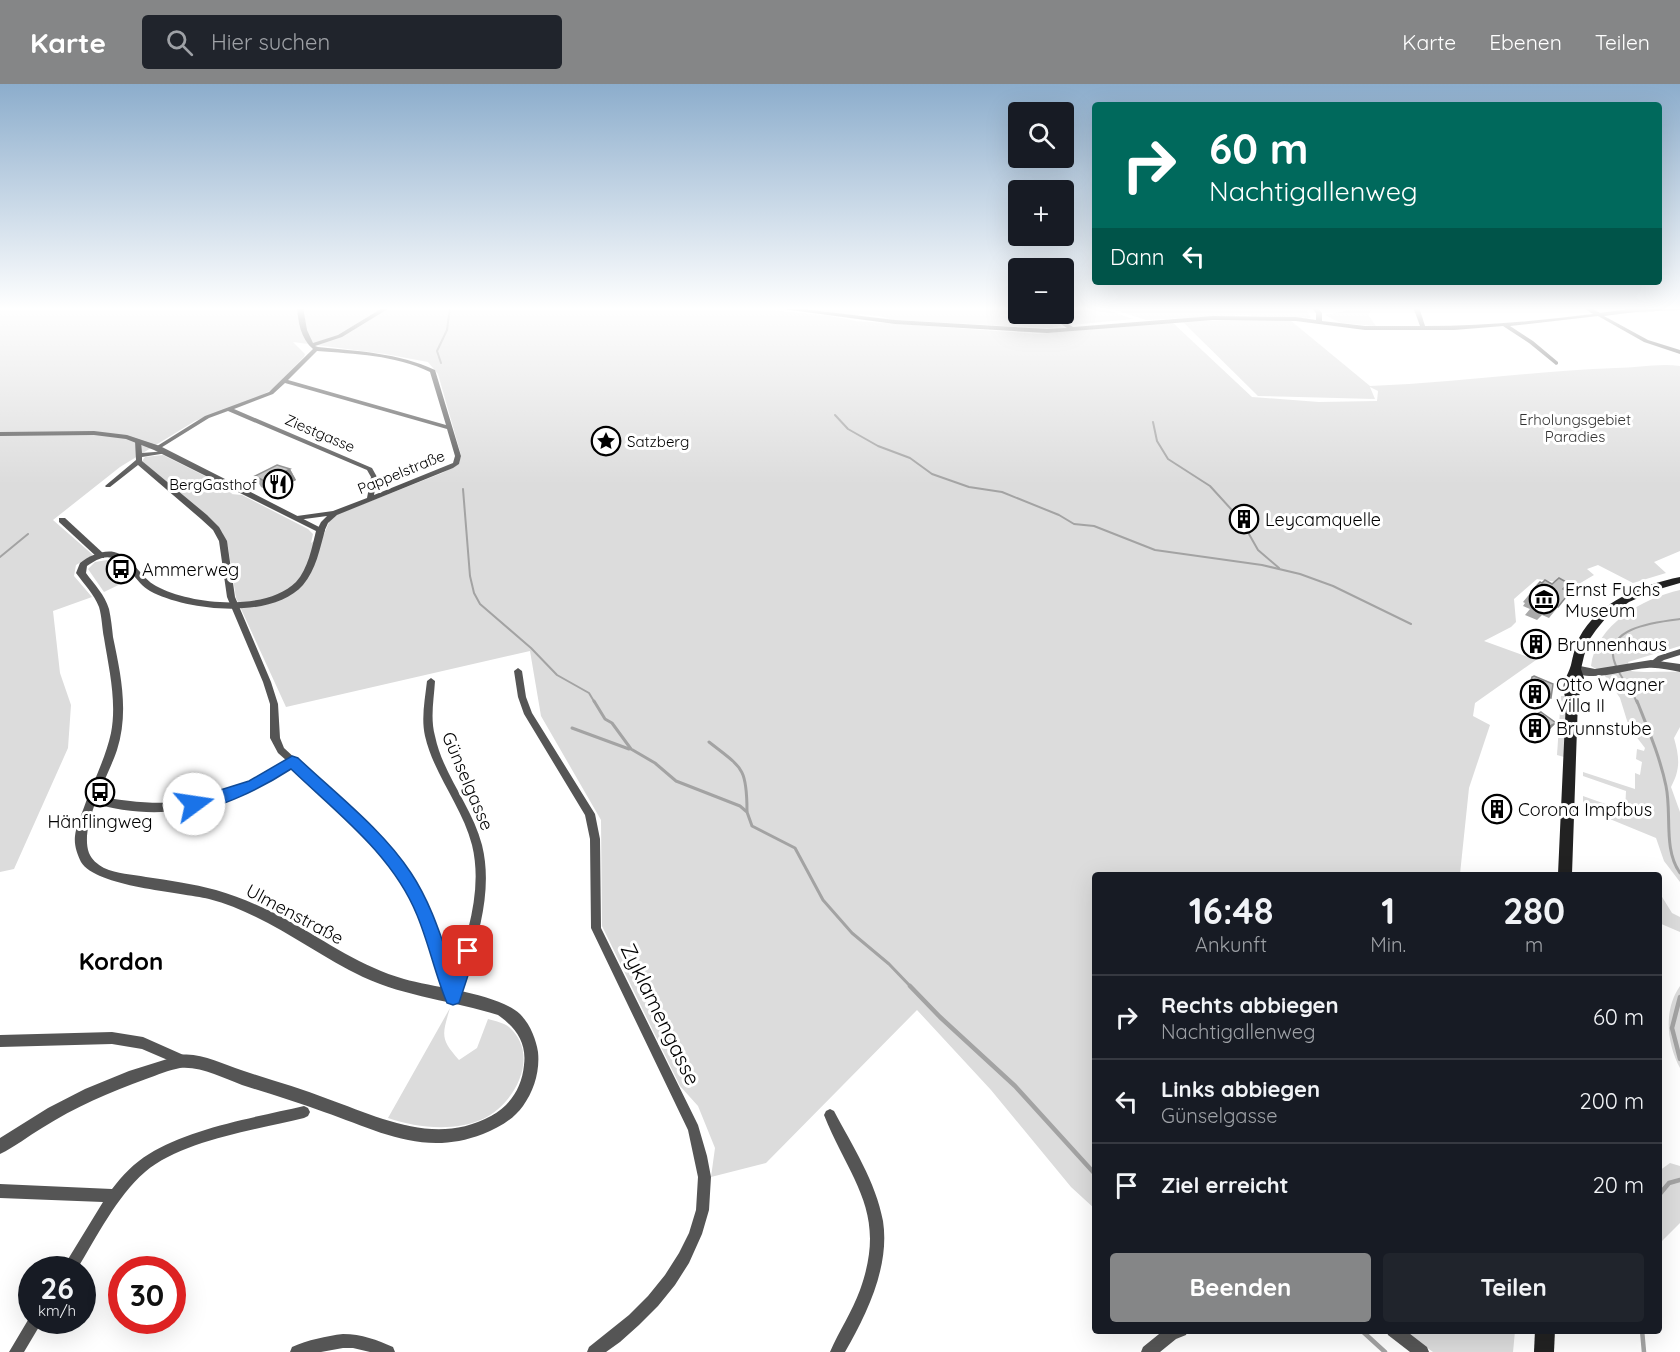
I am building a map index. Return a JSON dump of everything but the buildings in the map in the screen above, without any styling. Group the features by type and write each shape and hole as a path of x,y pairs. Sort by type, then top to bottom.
{"main road":[{"path":"1565,872 1572,700 1577,684 1575,669 1584,640 1604,616 1648,588 1680,580"},
{"path":"1544,1352 1545,1334"}],"street":[{"path":"108,486 138,459 161,450 196,423 263,398 285,381 297,366"},
{"name":"Pappelstraße","path":"297,518 334,513 456,464 458,456 433,371 421,366"},
{"path":"285,381 450,428"},
{"name":"Ziestgasse","path":"230,410 370,469 374,477 370,499"},
{"path":"0,434 105,433 138,441 161,450 321,530"},
{"path":"138,441 138,459 216,529 225,546 231,597 274,704 275,738 281,750 388,852 425,912 453,997"},
{"path":"62,520 101,556 116,556 147,586 172,598 193,602 234,604 266,602 295,588 303,578 321,530 334,513"},
{"name":"Ulmenstraße","path":"101,556 86,562 80,570 98,595 104,609 118,704 118,721 114,740 83,827 81,842 85,856 95,868 116,876 204,892 229,899 270,916 332,954 371,974 488,1005 514,1016 525,1029 532,1048 531,1071 526,1089 506,1114 472,1131 436,1137 414,1135 220,1070 184,1061"},
{"path":"1652,664 1661,658 1680,652"},
{"path":"1575,669 1591,674 1652,664 1680,668"},
{"name":"Zyklamengasse","path":"518,671 522,697 528,714 590,814 595,840 596,928 694,1129 704,1174 702,1210 694,1236 682,1262 649,1304 628,1326 594,1352"},
{"name":"Günselgasse","path":"431,681 430,736 442,768 470,824 481,866 481,888 476,919 453,997"},
{"path":"92,799 125,807 173,809 234,793 272,776 292,762"},
{"path":"0,1041 112,1038 143,1043 184,1061"},
{"path":"0,1147 53,1113 103,1088 184,1061"},
{"path":"77,1256 116,1196 140,1168 170,1149 304,1112"},
{"path":"830,1115 867,1194 876,1220 877,1242 866,1290 837,1352"},
{"path":"0,1191 116,1196"},
{"path":"16,1352 27,1334"},
{"path":"1148,1352 1171,1334"},
{"path":"1398,1334 1422,1352"},
{"path":"297,1352 330,1342 347,1340 363,1341 388,1352"}],"green space":[{"path":"0,366 295,366 273,389 195,421 120,467 53,520 93,555 76,565 74,576 92,597 53,611 60,673 71,705 68,748 14,869 0,872"},
{"name":"Erholungsgebiet Paradies","path":"431,366 1219,366 1252,397 1319,402 1377,401 1378,391 1370,387 1375,399 1258,396 1228,366 1346,366 1370,386 1643,366 1680,366 1680,551 1654,562 1666,573 1633,583 1598,565 1587,569 1594,575 1577,585 1537,579 1514,599 1516,622 1484,641 1536,660 1475,703 1473,716 1490,725 1469,788 1460,872 1092,872 1092,1206 1071,1187 991,1090 917,1010 766,1163 711,1177 715,1148 698,1106 680,1086 602,926 601,820 541,716 530,651 286,707 236,598 228,547 222,532 142,461 145,457 163,455 227,487 234,492 231,494 242,495 308,529 313,534 311,543 324,534 330,520 338,514 442,473 459,464 461,455 438,374"},
{"path":"107,560 131,579 104,592 88,569 95,562"},
{"path":"1680,590 1680,646 1628,662 1631,671 1680,672 1680,727 1674,738 1678,764 1671,787 1680,812 1680,882 1664,861 1656,838 1583,808 1583,796 1625,811 1626,791 1583,776 1583,772 1635,789 1635,773 1640,775 1642,762 1636,759 1637,749 1644,751 1645,748 1629,727 1620,698 1603,673 1591,666 1595,651 1612,626 1651,599"},
{"path":"1561,696 1565,696 1566,703 1564,757 1557,755"},
{"path":"1662,897 1672,913 1680,917 1680,932 1662,924"},
{"path":"1680,986 1680,1068 1672,1048 1669,1016"},
{"path":"450,1008 444,1036 448,1047 459,1060 477,1048 488,1019 509,1027 518,1038 523,1051 523,1064 514,1091 495,1112 483,1119 460,1126 423,1126 388,1118"},
{"path":"1670,1163 1680,1166 1680,1223 1662,1241 1662,1169"},
{"path":"1408,1334 1515,1334 1513,1352 1433,1352"}],"waterway":[{"path":"835,415 848,429 878,446 910,458 932,474 969,487 1002,492 1059,515 1074,524 1094,526 1155,550 1262,565 1300,574 1333,586 1411,624"},
{"path":"1153,422 1157,441 1168,459 1210,486 1241,520 1258,550 1279,568"},
{"path":"463,489 470,576 474,593 480,604 531,648 557,675 589,693 595,703"},
{"path":"0,557 28,534"},
{"path":"1637,703 1616,666 1613,653 1615,643 1632,629 1680,619"},
{"path":"594,701 605,719 612,723 631,749 655,763 676,781 740,806 747,812 752,826 795,848 823,900 852,933 889,964 912,988"},
{"path":"1637,701 1663,775 1668,797 1671,853 1680,873"},
{"path":"572,728 629,749"},
{"path":"709,742 736,764 744,777 747,811"},
{"path":"910,986 1015,1086 1092,1171"},
{"path":"1680,997 1672,1028 1680,1059"},
{"path":"1662,1191 1669,1183 1680,1180"},
{"path":"1365,1334 1385,1352"},
{"path":"1642,1334 1644,1352"}],"place":[{"name":"Satzberg","path":"606,441"},
{"name":"BergGasthof","path":"278,484"},
{"name":"Leycamquelle","path":"1244,519"},
{"name":"Ammerweg","path":"121,569"},
{"name":"Ernst Fuchs Museum","path":"1544,599"},
{"name":"Brunnenhaus","path":"1536,644"},
{"name":"Otto Wagner Villa II","path":"1535,694"},
{"name":"Brunnstube","path":"1535,728"},
{"name":"Hänflingweg","path":"100,792"},
{"name":"Corona Impfbus","path":"1497,809"}],"district":[{"name":"Kordon","path":"121,961"}],"route":[{"path":"194,804 214,800 254,785 292,762 388,852 406,878 425,912 453,997 468,951"}]}
